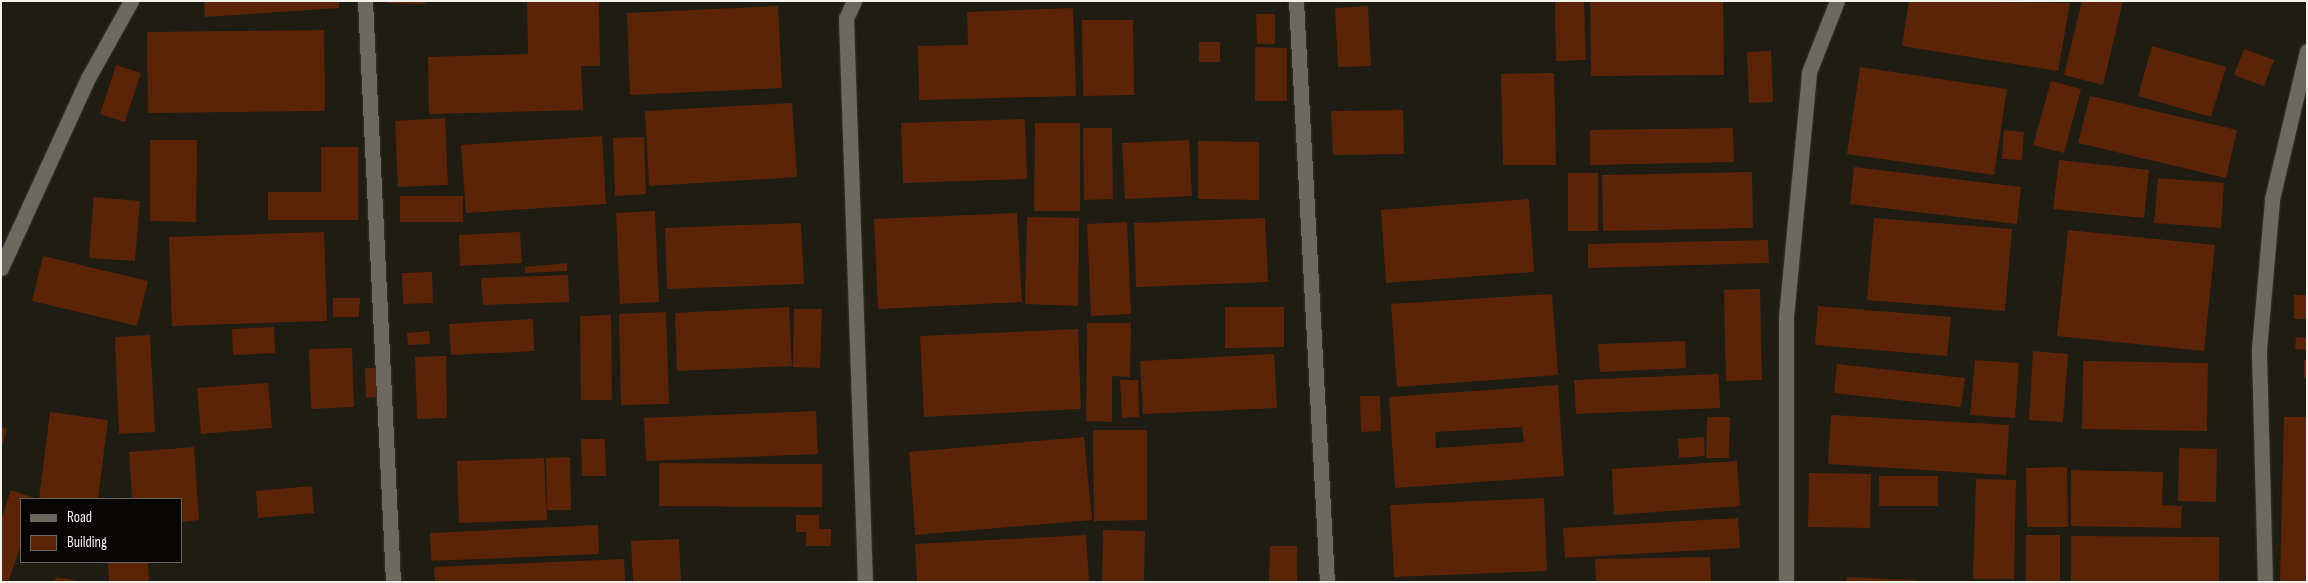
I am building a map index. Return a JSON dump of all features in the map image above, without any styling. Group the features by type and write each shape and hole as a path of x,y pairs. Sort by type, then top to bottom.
{"street":[{"path":"1,268 88,78 130,1"},
{"path":"365,1 393,582"},
{"path":"854,1 846,18 865,582"},
{"path":"1296,1 1327,582"},
{"path":"1786,582 1786,318 1810,72 1837,1"},
{"path":"2265,582 2259,349 2272,199 2307,51"}],"building":[{"path":"204,1 339,1 339,8 205,17"},
{"path":"387,1 425,1 425,4 387,3"},
{"path":"527,1 599,1 600,66 581,66 583,110 429,114 428,57 528,54"},
{"path":"1555,1 1584,1 1586,60 1556,61"},
{"path":"1590,1 1723,1 1724,75 1591,76"},
{"path":"1909,1 2070,3 2058,71 1902,46"},
{"path":"2082,1 2123,1 2103,85 2064,75"},
{"path":"778,6 782,88 630,95 627,13"},
{"path":"1368,6 1371,66 1338,67 1335,8"},
{"path":"1073,8 1076,96 919,100 918,46 968,45 967,12"},
{"path":"1256,14 1275,14 1275,44 1257,44"},
{"path":"1082,20 1133,20 1134,95 1083,96"},
{"path":"324,30 325,111 148,113 147,32"},
{"path":"1199,42 1220,42 1220,62 1199,62"},
{"path":"2152,46 2226,67 2211,117 2138,96"},
{"path":"1255,47 1287,48 1287,101 1255,101"},
{"path":"2244,49 2274,60 2264,86 2234,75"},
{"path":"1771,51 1773,102 1749,103 1747,52"},
{"path":"116,65 141,73 125,122 100,114"},
{"path":"1860,67 2007,89 1994,175 1847,154"},
{"path":"1554,73 1556,165 1503,165 1501,74"},
{"path":"2051,81 2081,89 2064,153 2033,145"},
{"path":"2090,96 2237,130 2226,178 2078,143"},
{"path":"792,103 797,177 649,186 645,111"},
{"path":"1403,110 1404,154 1333,155 1331,111"},
{"path":"445,118 448,185 398,187 395,121"},
{"path":"1025,119 1027,179 903,183 901,123"},
{"path":"1035,123 1080,123 1080,211 1034,211"},
{"path":"1083,128 1112,128 1113,199 1084,200"},
{"path":"1733,128 1734,162 1590,165 1590,130"},
{"path":"2004,130 2024,132 2022,160 2002,159"},
{"path":"602,136 606,204 466,213 461,145"},
{"path":"644,137 646,194 615,196 613,138"},
{"path":"150,140 197,140 196,222 150,221"},
{"path":"1189,140 1192,196 1125,199 1122,143"},
{"path":"1198,141 1259,142 1259,200 1198,199"},
{"path":"321,147 358,147 358,220 268,220 268,192 321,192"},
{"path":"2059,160 2149,170 2144,218 2053,209"},
{"path":"1854,167 2021,187 2017,224 1850,204"},
{"path":"1752,172 1753,228 1603,231 1602,175"},
{"path":"1568,173 1598,173 1598,231 1568,231"},
{"path":"2158,178 2224,183 2221,228 2154,223"},
{"path":"400,196 463,196 463,222 400,222"},
{"path":"94,197 140,201 135,261 89,258"},
{"path":"1529,199 1534,272 1386,283 1381,210"},
{"path":"655,211 659,302 620,304 616,213"},
{"path":"1017,213 1022,302 878,309 874,219"},
{"path":"1027,217 1079,218 1078,306 1025,304"},
{"path":"1265,218 1268,282 1136,287 1134,223"},
{"path":"1874,218 2012,229 2005,311 1867,300"},
{"path":"1127,222 1131,314 1091,316 1087,224"},
{"path":"801,223 804,284 667,289 665,228"},
{"path":"2068,230 2215,245 2204,351 2057,336"},
{"path":"324,232 327,321 172,326 169,237"},
{"path":"520,232 522,263 460,266 459,235"},
{"path":"1768,240 1769,263 1588,268 1588,244"},
{"path":"43,256 148,281 137,326 32,301"},
{"path":"567,263 567,271 525,273 525,267"},
{"path":"432,272 433,303 403,304 402,273"},
{"path":"568,275 569,302 483,305 481,278"},
{"path":"1760,289 1762,380 1726,381 1724,290"},
{"path":"1552,294 1558,375 1397,387 1391,304"},
{"path":"2294,295 2307,295 2307,319 2294,319"},
{"path":"333,298 360,298 359,317 333,317"},
{"path":"1818,306 1951,317 1947,356 1815,345"},
{"path":"789,307 792,366 677,371 675,313"},
{"path":"1225,307 1284,307 1284,347 1225,348"},
{"path":"794,309 822,309 820,368 793,367"},
{"path":"666,312 669,404 621,405 619,314"},
{"path":"611,315 612,400 581,400 580,316"},
{"path":"533,319 534,351 451,355 449,324"},
{"path":"1087,323 1131,323 1130,377 1112,376 1112,422 1086,421"},
{"path":"274,327 275,353 233,355 232,329"},
{"path":"1078,329 1081,409 924,417 920,336"},
{"path":"429,331 430,344 408,345 407,333"},
{"path":"150,335 155,432 119,434 115,337"},
{"path":"2296,337 2307,338 2307,350 2295,349"},
{"path":"1685,341 1686,368 1600,372 1598,344"},
{"path":"352,348 354,407 311,409 309,349"},
{"path":"2033,351 2068,354 2063,422 2029,420"},
{"path":"1274,354 1277,408 1143,414 1140,361"},
{"path":"446,356 447,418 417,419 415,357"},
{"path":"1975,360 2019,363 2015,418 1970,415"},
{"path":"2304,360 2307,360 2307,378 2304,378"},
{"path":"2083,361 2208,363 2207,431 2082,429"},
{"path":"1837,364 1965,378 1961,407 1834,393"},
{"path":"365,368 378,368 379,397 366,398"},
{"path":"1719,374 1720,408 1576,414 1574,380"},
{"path":"1120,380 1138,380 1139,417 1122,418"},
{"path":"268,383 272,428 201,434 197,388"},
{"path":"1558,385 1564,476 1395,488 1389,397","holes":["1522,427 1524,442 1436,448 1435,432"]},
{"path":"1360,396 1380,396 1381,431 1361,432"},
{"path":"816,411 818,454 646,461 644,418"},
{"path":"50,412 108,420 98,498 39,498"},
{"path":"1831,415 2009,425 2006,475 1828,464"},
{"path":"1707,417 1730,417 1729,458 1706,458"},
{"path":"2284,417 2307,417 2307,582 2280,581"},
{"path":"1,427 7,429 2,445 1,445"},
{"path":"1093,430 1147,430 1147,520 1094,521"},
{"path":"1084,437 1092,520 915,535 909,452"},
{"path":"1704,437 1705,456 1679,458 1678,439"},
{"path":"581,439 605,439 606,476 582,476"},
{"path":"194,447 199,520 182,522 182,498 132,498 129,452"},
{"path":"2179,448 2217,449 2216,502 2178,501"},
{"path":"570,457 571,510 547,510 546,458"},
{"path":"544,458 547,520 459,523 457,461"},
{"path":"1737,461 1740,506 1614,515 1612,469"},
{"path":"659,463 822,464 822,507 659,506"},
{"path":"2067,467 2068,527 2027,527 2026,468"},
{"path":"2071,470 2163,472 2162,505 2182,506 2181,528 2071,526"},
{"path":"1809,473 1871,474 1870,528 1808,527"},
{"path":"1879,476 1938,476 1938,506 1879,506"},
{"path":"1976,479 2016,480 2014,579 1973,579"},
{"path":"312,486 314,513 258,518 256,491"},
{"path":"11,490 34,498 20,498 20,548 8,582 1,582 1,520"},
{"path":"1544,498 1547,571 1394,577 1390,505"},
{"path":"796,515 819,515 819,529 831,529 831,546 806,546 806,532 796,532"},
{"path":"1738,518 1740,548 1565,558 1563,528"},
{"path":"598,525 599,554 431,561 430,533"},
{"path":"1103,530 1145,531 1144,582 1102,582"},
{"path":"1086,535 1089,582 917,582 915,544"},
{"path":"2026,535 2060,535 2060,582 2026,582"},
{"path":"2071,536 2219,537 2219,582 2071,582"},
{"path":"679,539 681,582 633,582 631,541"},
{"path":"1270,546 1297,546 1297,582 1269,582"},
{"path":"1710,557 1711,582 1596,582 1595,559"},
{"path":"624,559 625,582 435,582 434,567"},
{"path":"108,563 148,563 149,582 109,582"},
{"path":"56,577 77,581 77,582 55,582"},
{"path":"1847,577 1915,580 1915,582 1847,582"}]}
